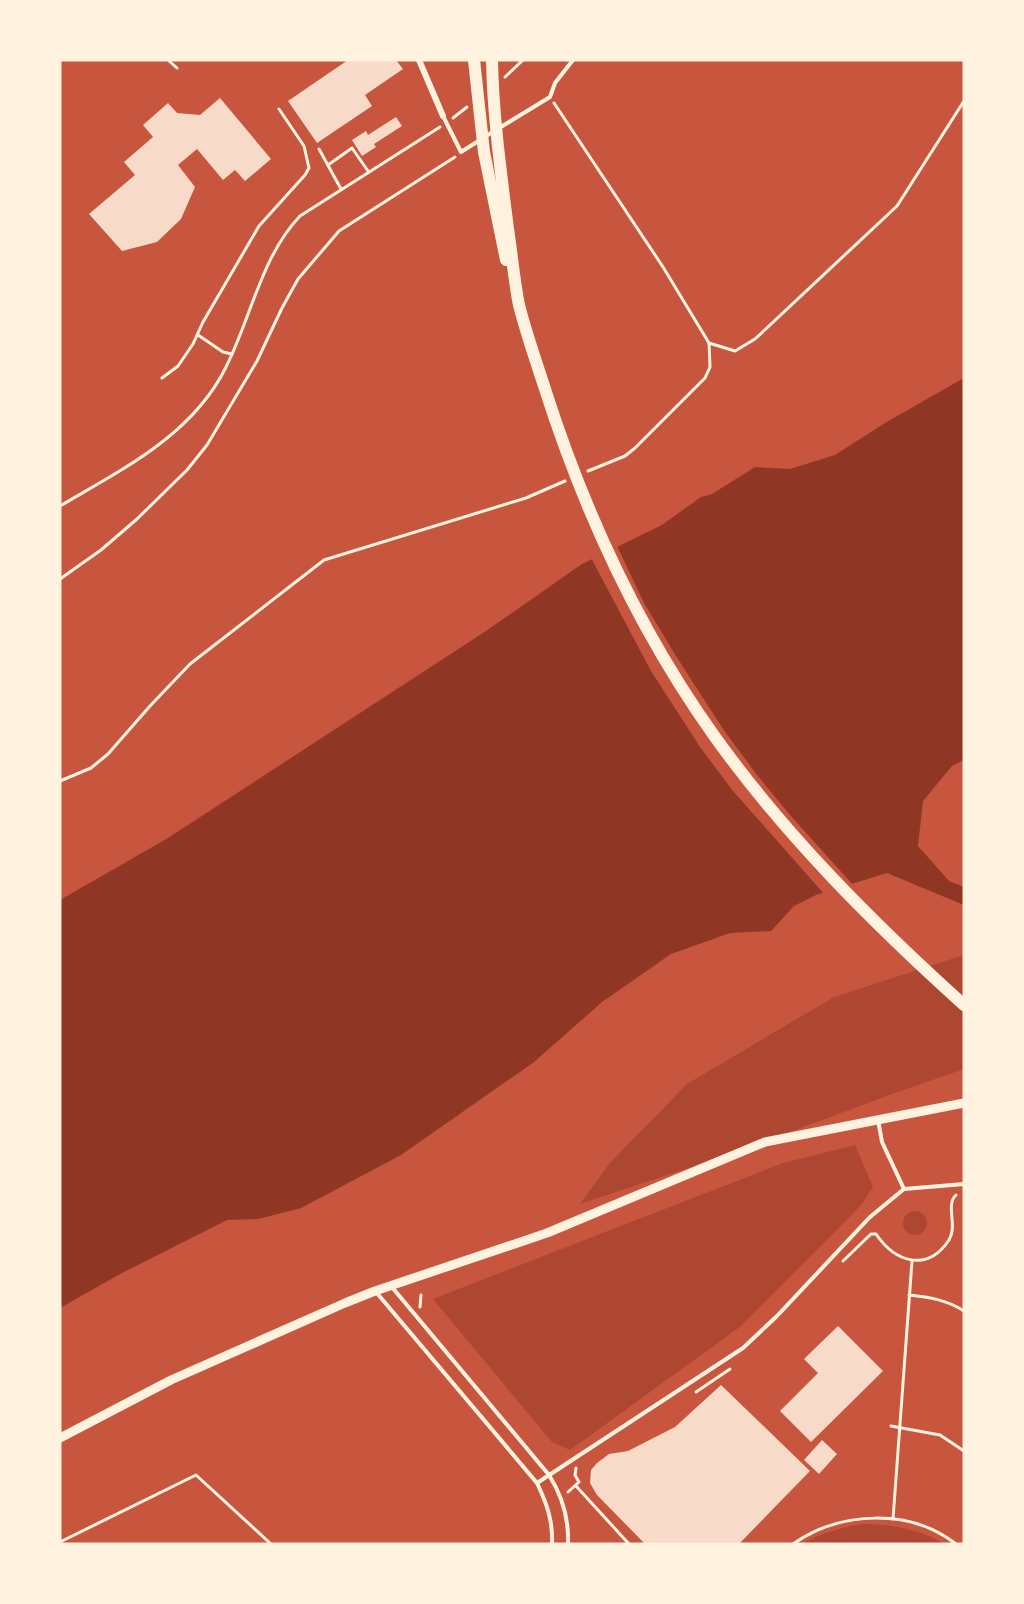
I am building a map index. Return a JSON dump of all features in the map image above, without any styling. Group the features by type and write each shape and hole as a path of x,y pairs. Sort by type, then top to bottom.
{"highway":[{"path":"474,60 484,152 502,244 535,360 570,461 611,559 666,662 715,736 783,823 854,901 964,1005"},
{"path":"492,65 502,186 519,304"}],"street":[{"path":"419,60 444,116"},
{"path":"60,1438 171,1380 375,1291 547,1233 765,1142 964,1103"}],"lane":[{"path":"444,116 461,152 550,97 555,83 573,60"},
{"path":"878,1119 882,1142 904,1189"},
{"path":"537,1483 743,1348 777,1316 870,1217 904,1189 964,1184"},
{"path":"390,1286 549,1475 564,1506 569,1530 568,1544"},
{"path":"375,1291 537,1483 552,1520 552,1544"}],"path":[{"path":"168,60 177,68"},
{"path":"550,97 663,267 709,343 710,367 705,378 625,456 581,474"},
{"path":"709,343 735,351 755,339 897,206 964,101"},
{"path":"162,378 177,366 198,335 259,226 309,168 304,146 279,109"},
{"path":"60,506 132,463 176,431 219,382 273,254 286,231 314,206 440,127"},
{"path":"327,164 352,148 368,171"},
{"path":"319,149 341,189"},
{"path":"60,579 101,550 137,519 187,470 207,445 257,362 298,279 339,231 461,152"},
{"path":"198,335 223,352 232,354"},
{"path":"60,781 92,768 108,754 190,664 324,560 526,498 570,479"},
{"path":"893,1519 912,1260"},
{"path":"909,1295 932,1297 964,1311"},
{"path":"891,1426 940,1435 964,1451"},
{"path":"60,1542 196,1475 271,1544"},
{"path":"576,1486 629,1544"},
{"path":"793,1544 833,1524 863,1518 893,1519 924,1527 956,1544"}],"shaded area":[{"path":"964,378 964,760 952,766 923,801 918,846 949,881 964,887 964,905 887,873 816,895 794,906 771,931 730,933 671,954 602,1002 534,1062 401,1155 301,1208 258,1219 227,1220 120,1274 60,1308 60,900 168,838 486,631 582,564 662,525 701,497 712,494 755,467 790,469 835,455 885,423"},
{"path":"964,955 964,1069 733,1153 580,1204 610,1163 687,1084 834,997"},
{"path":"855,1145 873,1187 861,1205 741,1326 570,1450 552,1442 433,1299 783,1163"},
{"path":"915,1211 924,1214 927,1223 924,1232 915,1235 906,1232 903,1223 906,1214"},
{"path":"861,1524 904,1528 945,1544 802,1544 831,1531"}],"pier":[{"path":"616,544 644,603 723,729 790,815 854,886 825,895 733,791 700,747 651,671 590,556"}],"building":[{"path":"348,60 396,60 403,69 365,95 372,106 317,143 288,101"},
{"path":"220,98 271,159 245,181 235,170 223,180 197,149 178,165 195,187 181,219 157,242 122,251 89,214 135,175 124,162 153,137 143,125 168,103 177,113 200,115"},
{"path":"396,117 402,126 374,144 376,147 362,156 352,140 366,131 368,135"},
{"path":"838,1326 883,1371 811,1442 780,1411 818,1373 804,1359"},
{"path":"721,1385 810,1471 739,1544 645,1544 597,1495 590,1483 591,1470 609,1454 628,1451 675,1427"},
{"path":"822,1440 837,1454 819,1474 804,1460"}]}
